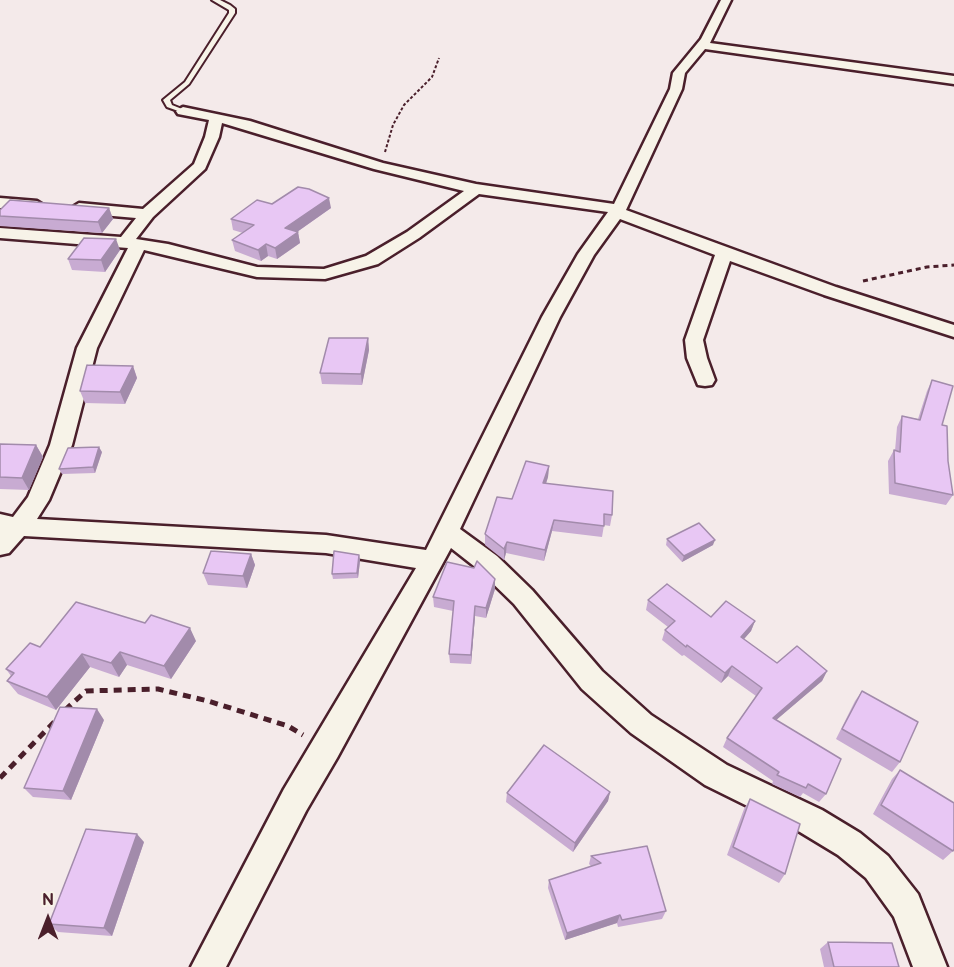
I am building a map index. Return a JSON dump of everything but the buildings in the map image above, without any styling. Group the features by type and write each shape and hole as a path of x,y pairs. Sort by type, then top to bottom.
{"street":[{"path":"208,967 295,800 433,561 551,317 586,254 617,211 676,90 679,73 702,45 726,0"},
{"path":"702,45 954,80"},
{"path":"183,111 245,123 379,166 476,189 617,211 830,291 954,331"},
{"path":"0,546 10,525 38,500 49,477 61,445 87,348 131,244 147,214 200,166 209,146 216,118"},
{"path":"0,233 131,244 192,253 257,272 325,274 372,260 413,235 476,189"},
{"path":"0,203 147,214"},
{"path":"705,380 697,358 694,340 724,253"},
{"path":"10,525 326,544 433,561"},
{"path":"447,532 488,563 516,590 592,680 641,724 716,775 811,821 849,844 877,867 906,906 930,967"}],"lane":[{"path":"183,111 169,106 166,100 193,75 230,21 232,9 215,0"}],"path":[{"path":"379,166 393,125 404,105 432,77 439,58"},
{"path":"830,291 876,277 927,267 954,266"},
{"path":"0,778 76,699 86,692 98,689 158,689 208,701 288,726 327,748"}]}
